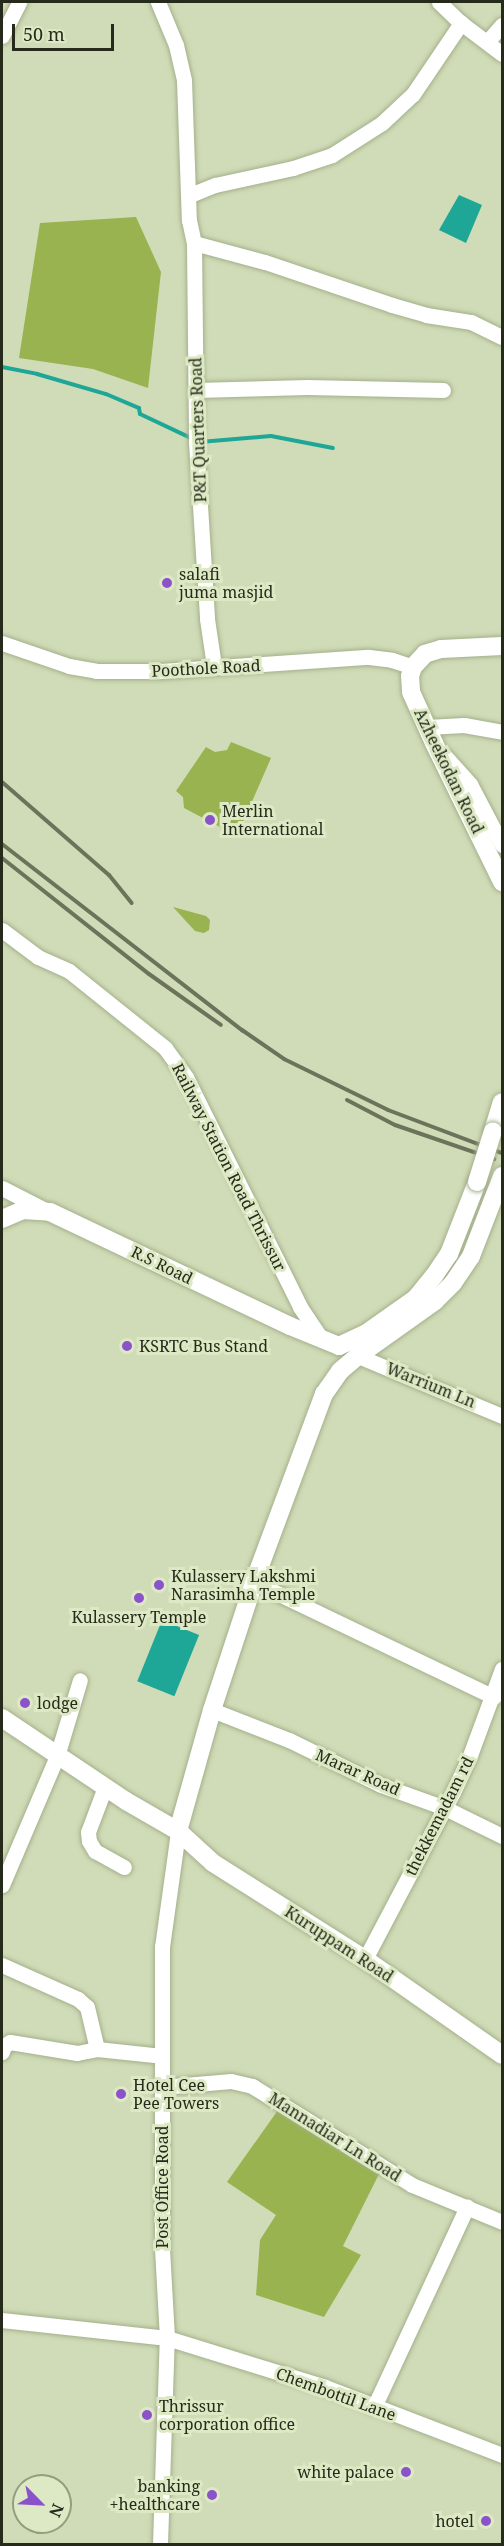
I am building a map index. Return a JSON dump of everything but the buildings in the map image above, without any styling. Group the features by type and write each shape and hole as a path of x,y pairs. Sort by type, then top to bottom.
{"main road":[{"path":"413,667 425,654 441,649 502,646"},
{"name":"Azheekodan Road","path":"413,667 410,676 411,692 501,882"},
{"path":"339,1346 365,1334 416,1298 449,1254 477,1182 502,1102"},
{"path":"324,1394 340,1371 435,1301 453,1283 471,1256 502,1176"},
{"name":"R.S Road","path":"2,1219 23,1210 50,1212 358,1356"},
{"path":"178,1831 212,1710 254,1582 332,1370 330,1353 320,1337"},
{"name":"Kuruppam Road","path":"2,1718 105,1787 178,1831 213,1863 365,1959 502,2055"}],"street":[{"path":"2,36 19,2"},
{"name":"P&T Quarters Road","path":"158,2 176,45 184,80 190,195 189,220 194,243 196,439 207,619 214,666"},
{"path":"439,2 461,23 502,54"},
{"path":"190,195 215,185 293,168 332,155 382,123 413,94 461,23"},
{"path":"487,42 502,25"},
{"path":"194,243 274,265 426,315 471,322 502,337"},
{"path":"196,390 307,387 443,390"},
{"name":"Poothole Road","path":"2,643 58,663 96,671 161,671 369,657 392,660 413,667"},
{"path":"502,732 464,725 430,735 470,784 502,845"},
{"name":"Railway Station Road Thrissur","path":"2,930 38,957 69,971 165,1048 186,1077 300,1307 320,1337"},
{"path":"2,1188 50,1212"},
{"name":"Warrium Ln","path":"358,1356 502,1416"},
{"path":"254,1582 494,1696"},
{"name":"thekkemadam rd","path":"365,1959 469,1758 494,1696 502,1669"},
{"path":"2,1885 57,1756 80,1680"},
{"name":"Marar Road","path":"212,1710 289,1740 381,1785 445,1808 502,1836"},
{"path":"105,1787 88,1832 89,1841 95,1851 124,1867"},
{"name":"Post Office Road","path":"160,2544 167,2338 162,2249 162,1947 178,1831"},
{"path":"2,1965 78,1999 87,2007 97,2049"},
{"path":"2,2052 4,2046 10,2042 77,2053 97,2049 162,2056"},
{"name":"Mannadiar Ln Road","path":"162,2086 231,2081 252,2086 412,2185 502,2222"},
{"path":"374,2407 467,2207"},
{"name":"Chembottil Lane","path":"2,2320 167,2338 325,2387 502,2455"}],"green space":[{"path":"136,217 161,272 148,388 93,369 19,358 40,223"},
{"path":"231,742 271,758 237,836 184,808 183,797 176,791 206,747 215,752 227,750"},
{"path":"173,907 206,916 210,920 209,930 204,933 195,931"},
{"path":"278,2110 380,2172 343,2246 361,2255 324,2317 256,2295 260,2240 276,2215 227,2182"}],"water":[{"path":"459,195 482,205 466,243 439,230"},
{"path":"162,1620 199,1635 174,1696 137,1681"}],"waterway":[{"path":"2,367 37,374 106,394 139,408 140,414 191,438"},
{"path":"200,442 271,436 333,448"}],"railway":[{"path":"2,782 109,875 132,903"},
{"path":"2,844 242,1030 284,1059 388,1110 502,1153"},
{"path":"2,858 149,974 221,1025"},
{"path":"347,1100 395,1125 494,1159"}],"place":[{"name":"salafi juma masjid","path":"167,583"},
{"name":"Merlin International","path":"210,820"},
{"name":"KSRTC Bus Stand","path":"127,1346"},
{"name":"Kulassery Lakshmi Narasimha Temple","path":"159,1585"},
{"name":"Kulassery Temple","path":"139,1598"},
{"name":"lodge","path":"25,1703"},
{"name":"Hotel Cee Pee Towers","path":"121,2094"},
{"name":"Thrissur corporation office","path":"147,2415"},
{"name":"white palace","path":"406,2472"},
{"name":"banking +healthcare","path":"212,2495"},
{"name":"hotel","path":"486,2521"}]}
